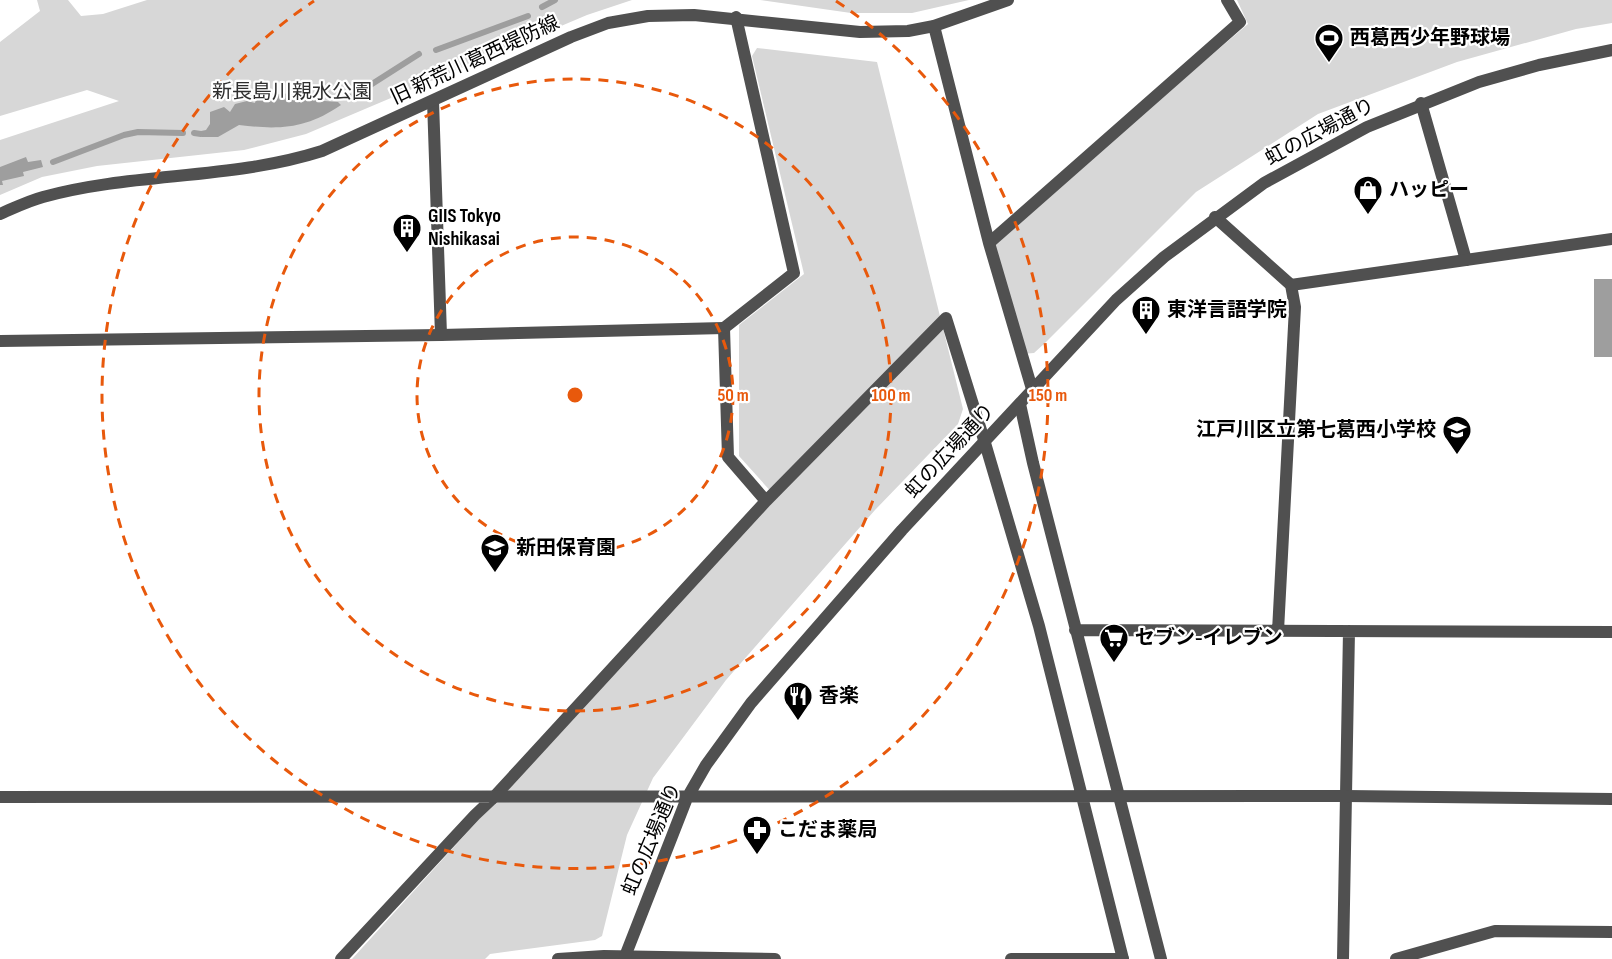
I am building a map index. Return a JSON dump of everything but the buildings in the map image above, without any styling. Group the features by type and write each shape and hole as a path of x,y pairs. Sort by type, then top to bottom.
{"street":[{"name":"旧 新荒川葛西堤防線","path":"0,213 42,197 96,187 258,168 290,161 322,150 433,102 571,37 608,23 648,16 736,17 860,32 908,31 934,26 1008,0"},
{"path":"989,243 1240,22 1227,0"},
{"path":"0,341 441,335 724,328 794,273 736,17"},
{"path":"934,26 989,243 1032,389"},
{"name":"虹の広場通り","path":"625,958 687,798 706,765 751,703 902,530 985,444 1032,389 1116,300 1164,257 1215,217 1263,183 1314,154 1421,104 1479,82 1539,64 1612,50"},
{"path":"433,102 441,335"},
{"path":"1421,104 1466,260"},
{"path":"1215,217 1291,285 1295,307 1278,631"},
{"path":"1291,285 1612,239"},
{"path":"340,959 475,814 494,798 766,501 946,318 1039,626 1123,959 1011,959"},
{"path":"724,328 728,458 766,501"},
{"path":"1020,404 1161,959"},
{"path":"1076,630 1612,632"},
{"path":"1343,959 1349,631"},
{"path":"0,797 1346,796 1612,799"},
{"path":"1396,959 1495,931 1612,932"},
{"path":"558,959 775,959"}],"green space":[{"name":"新長島川親水公園","path":"37,0 68,0 81,16 103,14 147,0 632,0 587,15 306,134 244,150 97,166 42,177 0,195 0,140 119,101 87,90 0,116 0,42 40,11"},
{"path":"760,0 969,0 912,13 851,13"},
{"path":"1237,0 1612,0 1612,23 1576,29 1457,62 1318,114 1196,192 1045,343 1034,353 1021,354 990,244 1248,24"},
{"path":"757,48 877,62 963,409 958,424 875,510 726,680 653,778 627,835 602,936 595,940 490,954 485,959 352,959 774,495 739,456 739,325 804,274 752,56"}],"shaded area":[{"path":"289,93 311,100 338,102 341,105 316,119 292,126 239,125 218,137 202,137 201,131 206,130 210,124 210,112 224,107 230,112 235,104 247,101 255,103 256,98"},
{"path":"26,157 28,162 41,160 43,167 23,172 24,176 2,181 3,185 0,185 0,167"},
{"path":"1594,279 1612,279 1612,357 1594,357"}],"waterway":[{"path":"542,7 555,0"},
{"path":"436,50 528,16"},
{"path":"350,98 419,54"},
{"path":"53,162 124,135 138,132 183,133"},
{"path":"194,133 201,134"}],"place":[{"name":"西葛西少年野球場","path":"1329,64"},
{"name":"ハッピー","path":"1368,216"},
{"name":"GIIS Tokyo Nishikasai","path":"407,254"},
{"name":"東洋言語学院","path":"1146,336"},
{"name":"江戸川区立第七葛西小学校","path":"1457,456"},
{"name":"新田保育園","path":"495,574"},
{"name":"セブン-イレブン","path":"1114,664"},
{"name":"香楽","path":"798,722"},
{"name":"こだま薬局","path":"757,856"}]}
